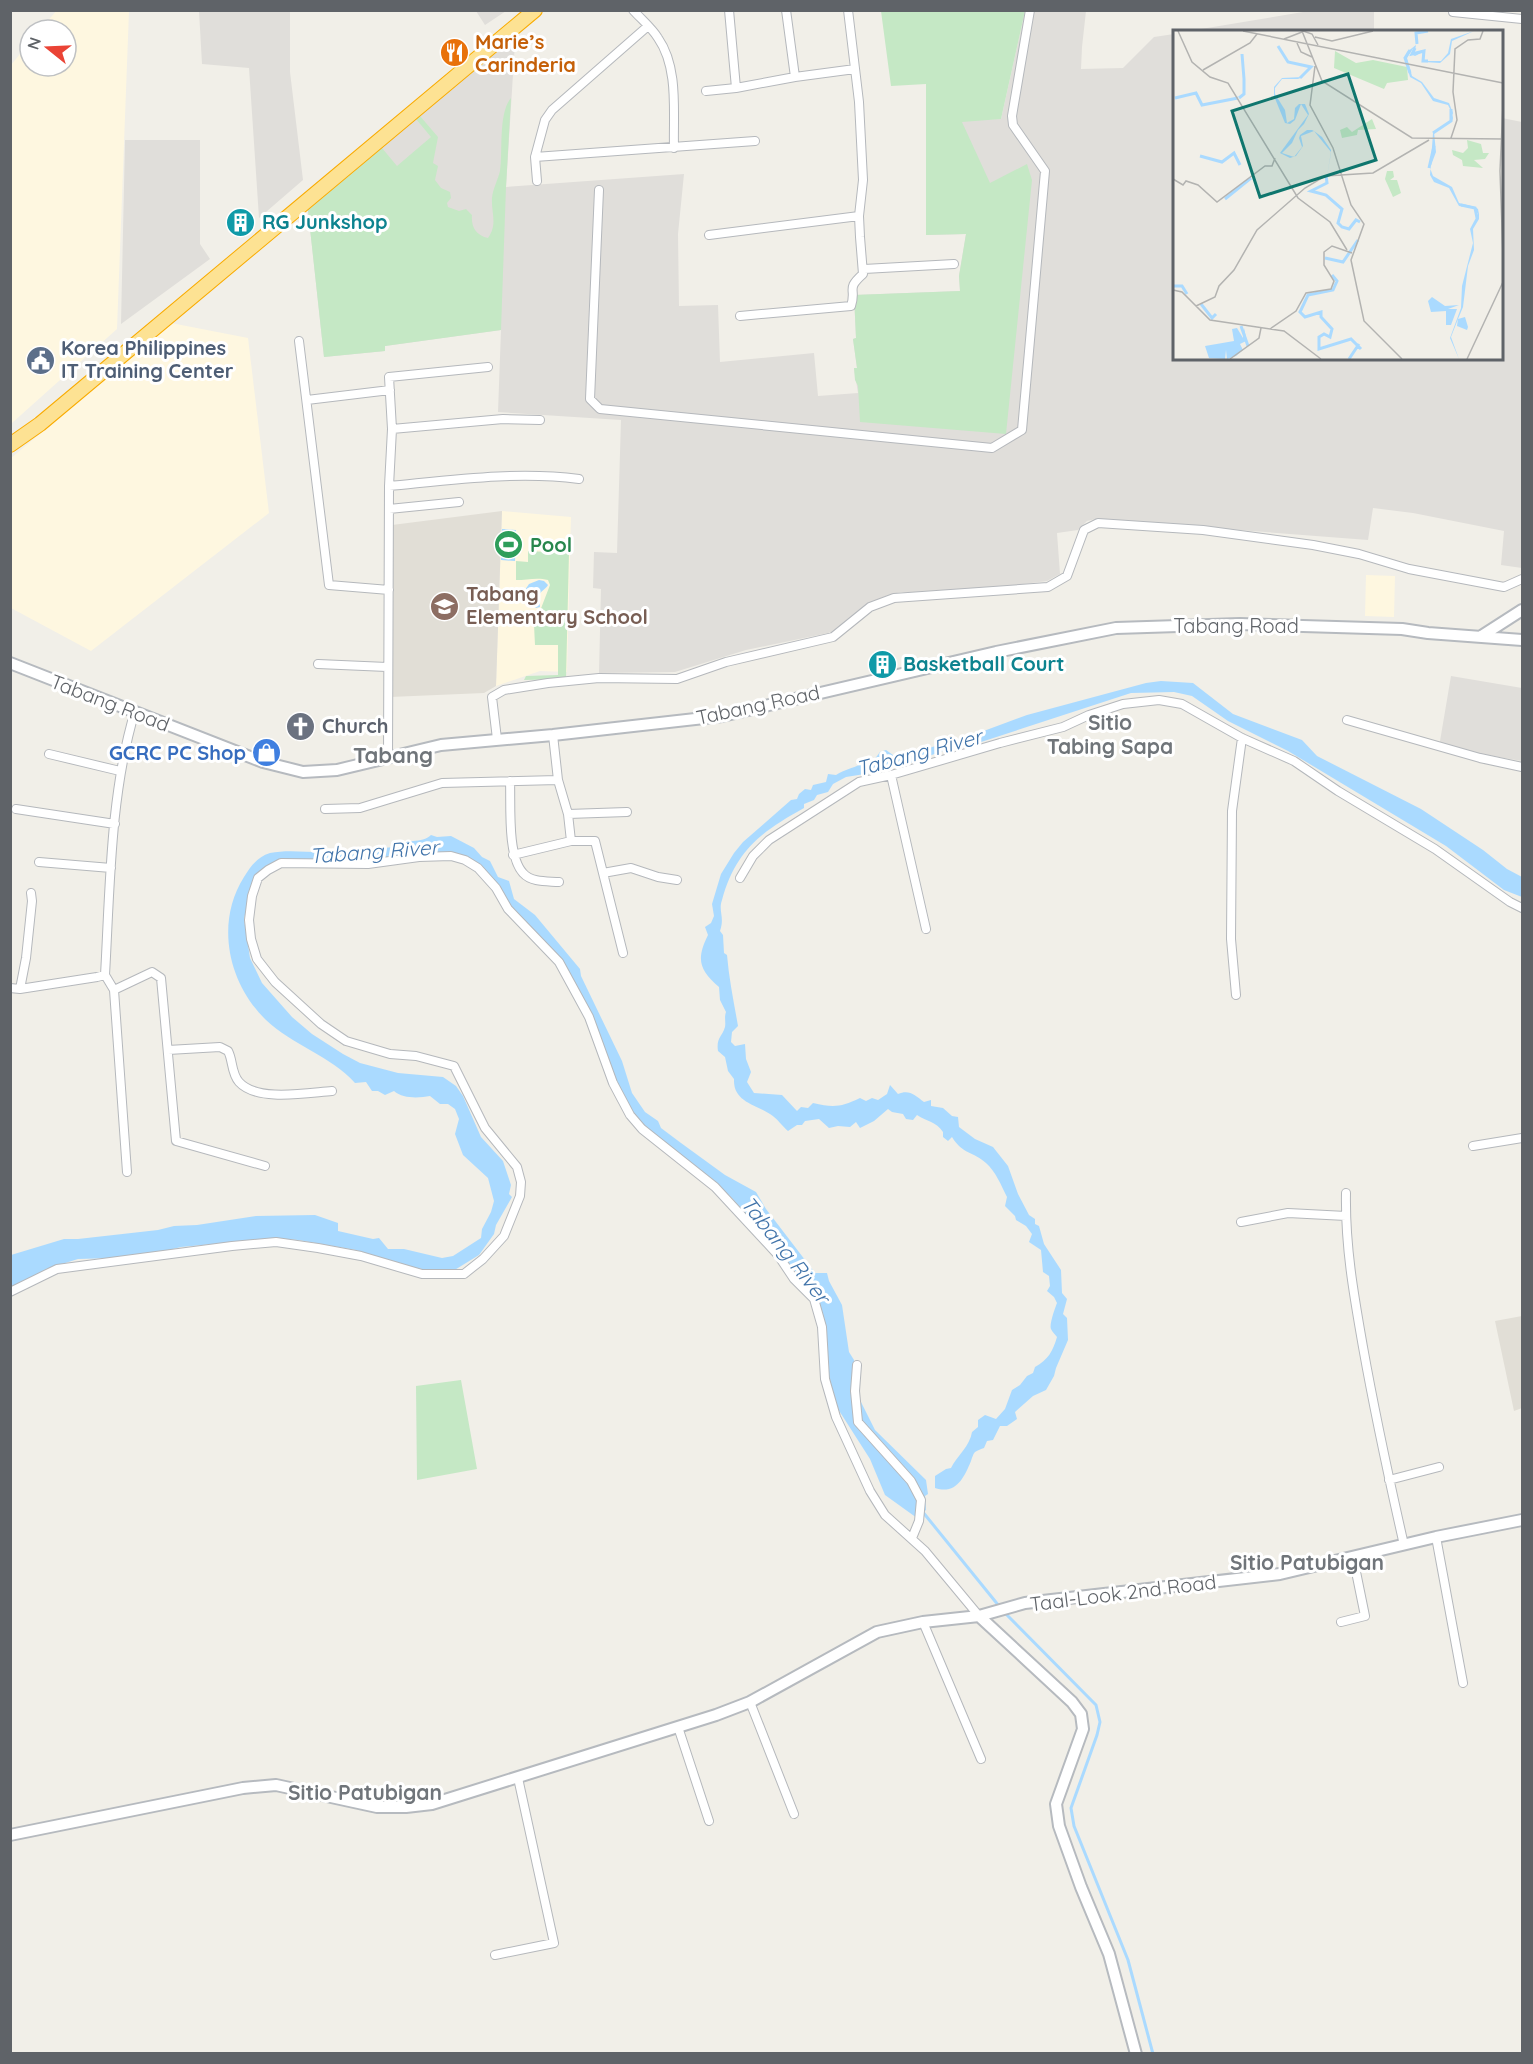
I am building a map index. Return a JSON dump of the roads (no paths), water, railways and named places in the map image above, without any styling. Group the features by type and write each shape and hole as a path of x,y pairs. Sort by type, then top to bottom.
{"highway":[{"path":"10,435 36,417 521,10"},
{"path":"10,444 40,424 535,10"}],"street":[{"path":"633,10 658,38 666,55 671,75 674,148"},
{"path":"729,10 736,88"},
{"path":"786,10 795,77"},
{"path":"740,316 850,306 853,298 851,287 854,281 863,274 859,216 863,180 848,10"},
{"path":"599,190 590,399 600,409 992,448 1022,430 1045,171 1013,124 1012,117 1030,10"},
{"path":"1453,10 1453,12 1522,19"},
{"path":"537,181 535,157 545,120 552,110 648,26"},
{"path":"706,91 855,69"},
{"path":"535,157 755,141"},
{"path":"709,235 859,216"},
{"path":"864,269 954,264"},
{"path":"299,341 329,585 389,590"},
{"path":"388,757 389,486 392,429 389,377 488,367"},
{"path":"308,400 390,390"},
{"path":"392,429 503,419 540,420"},
{"path":"389,486 505,476 551,476 579,479"},
{"path":"389,509 459,502"},
{"path":"497,739 492,697 504,690 599,678 676,679 726,662 834,637 870,607 894,598 1048,587 1067,576 1084,530 1098,523 1203,530 1313,545 1359,554 1409,568 1504,587 1522,579"},
{"path":"1480,637 1522,610"},
{"name":"Tabang Road","path":"11,666 135,711 263,762 303,772 337,770 441,745 722,716 996,652 1116,628 1240,624 1402,629 1522,640"},
{"path":"318,664 387,667"},
{"path":"740,878 753,856 769,840 859,782 891,775 1000,742 1064,727 1089,715 1123,704 1159,700 1182,704 1242,738 1294,761 1338,791 1434,849 1522,908"},
{"path":"127,1172 114,990 105,975 111,868 120,771 135,711"},
{"path":"1347,720 1480,758 1522,767"},
{"path":"553,735 558,780 568,814 571,841"},
{"path":"1236,996 1231,939 1232,811 1242,738"},
{"path":"49,754 120,771"},
{"path":"891,775 926,929"},
{"path":"325,809 360,808 442,783 558,780"},
{"path":"510,781 513,855 523,873 531,878 559,882"},
{"path":"16,809 116,824"},
{"path":"568,814 627,812"},
{"path":"513,855 571,841 595,841 623,953"},
{"path":"10,1292 57,1269 276,1242 361,1256 422,1274 464,1274 483,1259 496,1247 509,1227 520,1196 521,1182 517,1167 485,1128 454,1066 425,1058 390,1054 346,1041 321,1024 275,982 257,959 251,939 249,920 252,896 258,878 281,863 368,864 419,857 452,856 465,860 478,868 496,888 508,909 559,962 588,1017 613,1083 630,1115 642,1129 716,1187 778,1255 794,1279 814,1299 822,1327 825,1379 836,1417 870,1491 885,1515 913,1536 982,1616 1082,1714 1083,1729 1056,1804 1059,1826 1109,1954 1136,2054"},
{"path":"39,862 111,868"},
{"path":"603,873 632,868 658,877 677,880"},
{"path":"20,989 26,957 31,893"},
{"path":"114,990 152,972 161,978 176,1141 266,1166"},
{"path":"10,988 20,989 105,975"},
{"path":"168,1050 220,1047 228,1051 237,1081 248,1090 270,1095 332,1091"},
{"path":"1473,1146 1522,1138"},
{"path":"1346,1193 1350,1273 1389,1480 1404,1545"},
{"path":"1241,1221 1288,1213 1346,1216"},
{"path":"857,1365 855,1391 858,1422 910,1481 921,1500 919,1521 913,1536"},
{"path":"1389,1480 1439,1467"},
{"name":"Taal-Look 2nd Road","path":"982,1616 1026,1604 1280,1574 1436,1537 1522,1520"},
{"path":"1436,1537 1463,1683"},
{"path":"1341,1622 1365,1616 1353,1557"},
{"path":"10,1836 243,1788 276,1785 377,1807 432,1804 678,1727 750,1702 877,1632 923,1622 982,1616"},
{"path":"923,1622 981,1759"},
{"path":"750,1702 794,1814"},
{"path":"678,1727 709,1821"},
{"path":"495,1955 554,1943 518,1778"}],"water":[{"name":"Pool","path":"502,529 516,530 515,561 501,560"},
{"name":"Pool","path":"539,580 548,585 540,594 540,607 536,608 528,602 525,590 529,584"},
{"name":"Tabang River","path":"1161,681 1193,683 1233,714 1302,740 1317,756 1421,809 1522,877 1522,897 1504,890 1446,846 1288,751 1228,721 1192,696 1174,692 1131,693 978,743 962,744 907,764 846,777 833,784 828,792 817,795 814,800 804,804 804,808 775,825 752,844 735,868 728,883 721,904 720,931 723,935 724,953 727,955 738,1026 732,1032 731,1042 735,1046 745,1044 746,1059 751,1072 747,1082 754,1093 782,1095 797,1111 801,1107 808,1108 813,1103 832,1106 860,1098 866,1101 872,1098 878,1100 887,1094 890,1085 898,1094 909,1092 924,1102 931,1100 931,1106 943,1108 952,1116 958,1117 959,1127 975,1139 993,1147 1008,1166 1018,1194 1029,1215 1039,1226 1044,1244 1061,1270 1062,1293 1067,1299 1063,1314 1067,1318 1068,1340 1054,1376 1046,1390 1033,1396 1015,1412 1017,1419 1007,1426 1000,1426 993,1440 987,1441 984,1448 975,1452 958,1484 942,1490 935,1488 935,1476 951,1468 969,1442 972,1432 978,1427 978,1420 985,1415 996,1419 1005,1409 1012,1390 1033,1373 1035,1367 1047,1358 1054,1347 1057,1337 1051,1330 1051,1324 1057,1303 1047,1291 1050,1286 1049,1276 1043,1272 1041,1250 1029,1242 1032,1234 1005,1206 1007,1197 990,1167 960,1147 952,1137 948,1141 943,1137 940,1128 931,1122 917,1115 913,1120 906,1119 903,1114 888,1109 874,1121 860,1128 856,1122 850,1127 829,1128 819,1119 805,1121 802,1125 797,1125 788,1131 773,1116 741,1098 737,1093 734,1079 728,1071 725,1057 718,1051 719,1040 725,1027 726,1012 720,1000 719,987 707,975 702,964 702,951 708,935 705,927 711,923 714,916 712,904 721,874 734,853 743,842 791,800 797,799 805,789 811,790 813,785 826,782 828,774 836,775 865,761 874,760 880,752 886,750 893,755 903,756 1027,715"},
{"name":"Tabang River","path":"431,835 451,836 474,848 482,857 490,861 498,877 509,881 514,899 535,915 580,969 581,976 622,1061 632,1093 645,1112 658,1121 661,1128 725,1175 756,1192 766,1209 815,1273 827,1273 842,1305 849,1352 854,1360 859,1398 875,1430 926,1480 928,1494 925,1496 926,1510 917,1518 885,1495 870,1459 838,1409 828,1375 824,1322 815,1294 732,1198 697,1167 652,1135 630,1111 567,972 520,919 494,883 450,853 433,852 359,860 272,865 250,893 244,919 250,958 262,983 292,1017 312,1034 360,1063 398,1073 443,1077 456,1086 463,1096 481,1137 503,1161 511,1185 509,1194 512,1197 496,1225 494,1234 479,1255 453,1271 422,1269 390,1263 356,1250 276,1238 181,1247 140,1257 78,1259 46,1269 11,1289 11,1255 64,1239 158,1230 256,1216 315,1215 338,1223 338,1231 373,1239 379,1238 388,1249 404,1249 442,1258 453,1256 481,1238 482,1229 494,1201 488,1178 463,1155 455,1134 459,1119 455,1109 448,1104 440,1104 430,1096 406,1097 394,1091 385,1095 372,1091 366,1082 355,1083 335,1065 276,1029 253,1005 242,989 230,952 228,933 235,895 244,877 261,857 277,852 330,852 394,847"}],"waterway":[{"path":"922,1511 999,1606"},
{"path":"1003,1611 1096,1705 1100,1722 1097,1735 1071,1808 1074,1826 1128,1960 1153,2054"}],"place":[{"name":"Marie’s Carinderia","path":"454,53"},
{"name":"RG Junkshop","path":"241,222"},
{"name":"Korea Philippines IT Training Center","path":"40,360"},
{"name":"Pool","path":"509,545"},
{"name":"Tabang Elementary School","path":"445,606"},
{"name":"Basketball Court","path":"882,664"},
{"name":"Church","path":"301,726"},
{"name":"GCRC PC Shop","path":"267,753"}],"district":[{"name":"Sitio Tabing Sapa","path":"1110,735"},
{"name":"Tabang","path":"393,755"},
{"name":"Sitio Patubigan","path":"1307,1563"},
{"name":"Sitio Patubigan","path":"365,1793"}]}
